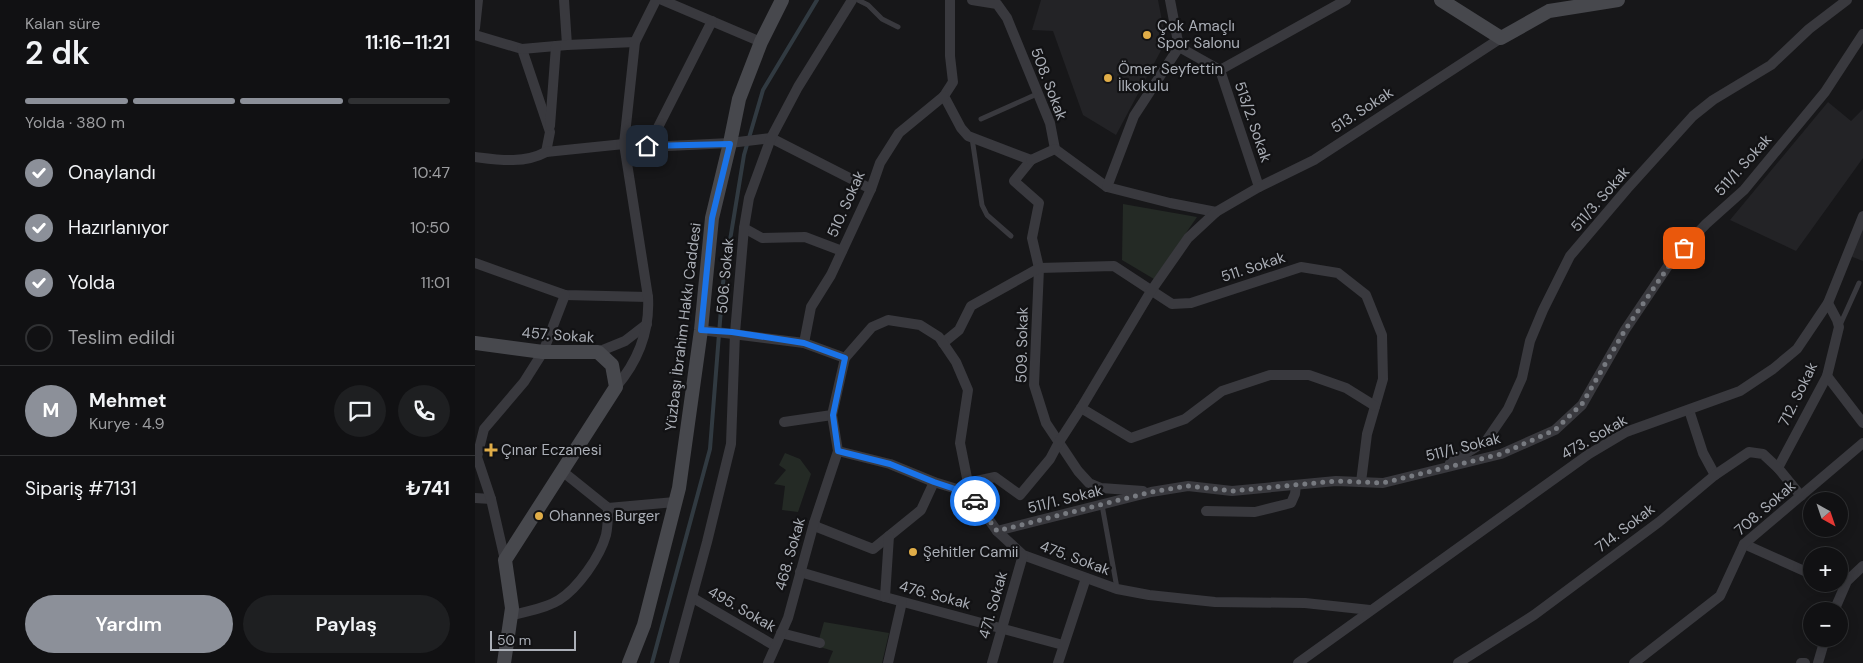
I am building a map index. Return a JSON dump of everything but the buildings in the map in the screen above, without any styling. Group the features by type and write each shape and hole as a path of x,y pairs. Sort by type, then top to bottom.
{"main road":[{"name":"Yüzbaşı İbrahim Hakkı Caddesi","path":"629,663 643,625 679,488 701,330 712,218 739,98 761,42 782,0"},
{"path":"1441,0 1501,38"},
{"name":"513. Sokak","path":"1501,38 1549,11 1618,0"},
{"name":"457. Sokak","path":"475,343 543,352 598,352 612,364 616,387"},
{"path":"504,663 512,608 505,560 616,387"}],"street":[{"path":"475,28 478,0"},
{"path":"564,0 567,44"},
{"path":"616,387 632,365 644,339 649,313 624,144 635,42 656,0"},
{"path":"662,0 761,42"},
{"name":"506. Sokak","path":"675,663 731,444 734,333 744,228 749,198 771,138 798,87 852,0"},
{"path":"951,0 950,56 953,82 945,96 961,128 968,136 1031,160 1055,149 1107,186 1170,203 1216,212"},
{"name":"508. Sokak","path":"972,0 997,4 1007,18 1050,124 1055,149"},
{"path":"1107,186 1134,116 1179,47 1170,0"},
{"path":"1220,70 1346,0"},
{"name":"511/3. Sokak","path":"1444,468 1486,441 1508,409 1522,378 1530,340 1570,256 1627,189 1693,116 1713,100 1771,65 1809,29 1847,0"},
{"path":"647,146 712,21"},
{"name":"511/1. Sokak","path":"997,531 1151,492 1188,486 1232,491 1336,481 1383,483 1501,454 1555,430 1582,404 1625,330 1673,260 1706,224 1744,190 1825,92 1863,34"},
{"path":"475,35 522,49 567,44 635,42"},
{"name":"513. Sokak","path":"1151,291 1188,238 1216,212 1259,187 1314,160 1501,38"},
{"path":"546,152 550,132 556,46"},
{"name":"513/2. Sokak","path":"1179,47 1220,70 1259,187"},
{"path":"522,49 550,132"},
{"name":"510. Sokak","path":"804,343 811,307 831,275 871,190 880,164 899,133 945,96"},
{"path":"475,157 506,161 537,157 546,152 624,144 647,146 730,144 771,138 871,190"},
{"name":"509. Sokak","path":"1031,160 1014,181 1039,203 1032,238 1039,268 1034,385 1046,423 1078,471 1089,483 1101,488 1151,492"},
{"name":"473. Sokak","path":"1298,663 1589,454 1627,432 1740,391 1773,369 1797,349 1828,303 1863,216"},
{"path":"744,228 762,238 805,237 842,251"},
{"path":"475,263 565,295 648,297"},
{"name":"511. Sokak","path":"1039,268 1115,266 1172,304 1191,304 1301,267 1338,273 1366,295 1382,335 1383,379 1367,434 1361,482"},
{"path":"943,343 959,330 971,306 1039,268"},
{"path":"969,488 960,443 968,390 956,362 939,337 920,325 888,320 872,327 845,358 833,415 838,451 890,464 934,482 969,488 995,477 1020,494 1050,460 1059,442 1151,291"},
{"path":"505,560 491,499 477,458 480,427 524,382 543,352 565,295"},
{"path":"1828,303 1839,327"},
{"path":"598,352 625,341 647,324"},
{"name":"712. Sokak","path":"1778,468 1827,376 1839,327"},
{"path":"701,330 804,343 845,358"},
{"path":"1081,408 1131,438 1185,419 1222,391 1270,375 1309,376 1346,388 1375,406"},
{"path":"1827,376 1863,423"},
{"path":"1689,410 1703,453 1715,475"},
{"path":"784,422 833,415"},
{"name":"708. Sokak","path":"1633,663 1720,596 1744,544 1863,443"},
{"name":"468. Sokak","path":"768,663 788,618 814,523 838,451"},
{"name":"714. Sokak","path":"1457,663 1541,609 1659,522 1715,475 1749,452 1763,454 1778,468 1801,496"},
{"path":"562,471 608,508 675,502"},
{"path":"814,523 817,527 873,549 921,510 934,482"},
{"path":"1206,511 1255,512 1291,503 1295,494 1295,485"},
{"name":"475. Sokak","path":"969,488 997,531 1023,555 1117,589 1149,595 1215,602 1305,603 1370,610"},
{"path":"475,498 491,499"},
{"path":"511,616 558,601 575,587 597,556 602,545 608,524 608,508"},
{"path":"885,597 889,536"},
{"path":"1744,544 1803,570"},
{"name":"471. Sokak","path":"992,663 1023,555"},
{"path":"1848,580 1863,566"},
{"name":"476. Sokak","path":"801,572 902,602 1063,645"},
{"path":"1058,663 1085,578"},
{"name":"495. Sokak","path":"693,598 775,646"},
{"path":"888,663 902,602"},
{"path":"781,633 820,643"},
{"path":"1818,663 1823,647"}],"lane":[{"path":"858,0 868,5 882,19 898,27"},
{"path":"981,119 1037,94"},
{"path":"972,138 982,204 987,215 1011,236"},
{"path":"1839,327 1859,282"},
{"path":"1102,505 1117,589"}],"shaded area":[{"name":"Ömer Seyfettin İlkokulu","path":"1041,0 1158,0 1166,41 1116,135 1083,115 1053,31 1032,30"},
{"path":"1828,102 1851,121 1863,109 1863,158 1796,251 1730,220"},
{"path":"1123,204 1197,217 1154,279 1122,260"},
{"path":"1863,227 1863,261 1850,256"},
{"path":"785,453 800,459 811,474 798,512 782,510 785,486 774,484 786,470 779,465"},
{"path":"824,622 889,633 882,663 828,663 833,651 817,646"}],"waterway":[{"path":"652,663 710,449 723,283 744,155 763,90 817,0"}],"way so far":[{"path":"975,501 997,531 1151,492 1188,486 1232,491 1336,481 1383,483 1501,454 1555,430 1582,404 1625,330 1673,260 1684,248"}],"place":[{"name":"Çok Amaçlı Spor Salonu","path":"1147,35"},
{"name":"Ömer Seyfettin İlkokulu","path":"1108,78"},
{"name":"Çınar Eczanesi","path":"491,450"},
{"name":"Ohannes Burger","path":"539,516"},
{"name":"Şehitler Camii","path":"913,552"}],"route":[{"path":"647,146 730,144 712,218 701,330 732,332 804,343 845,358 833,415 838,451 890,464 970,494 975,501"}]}
